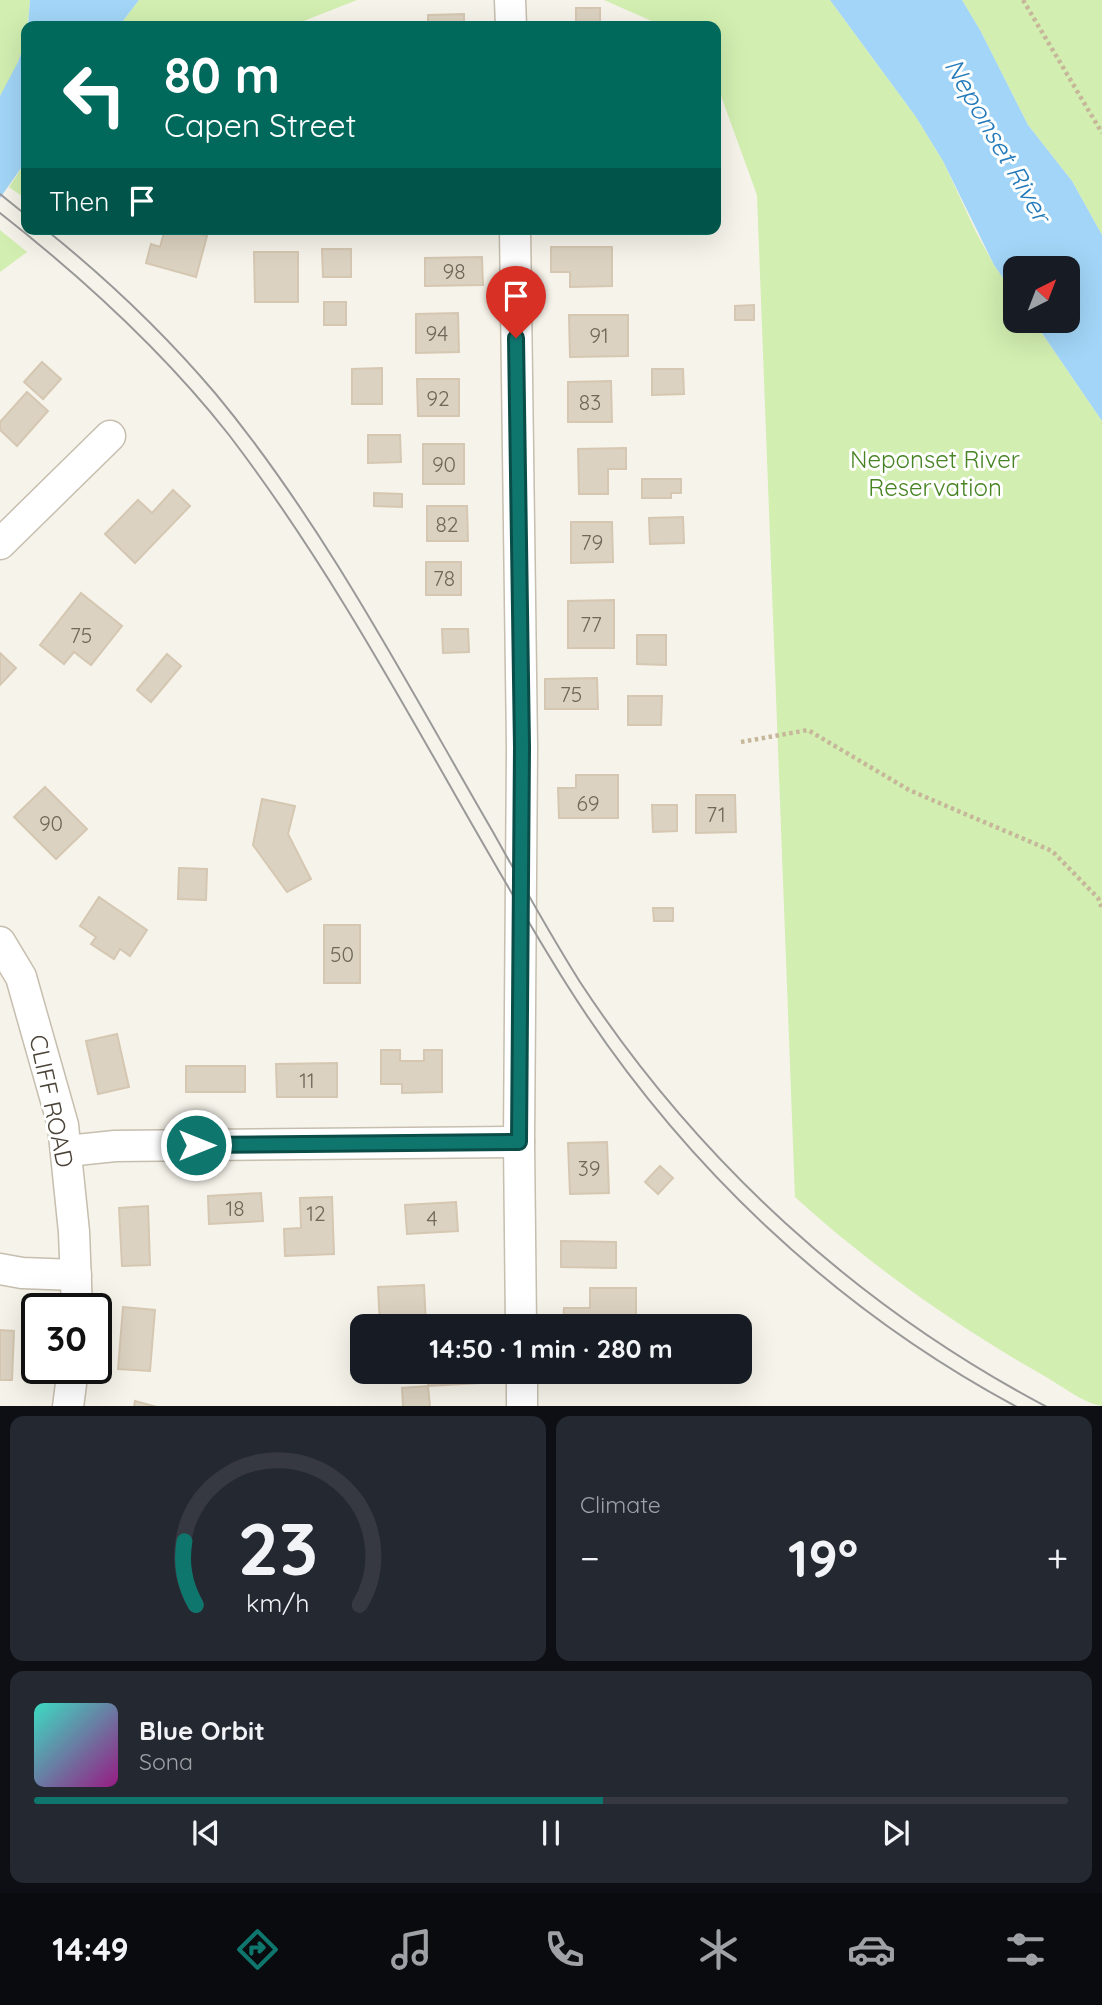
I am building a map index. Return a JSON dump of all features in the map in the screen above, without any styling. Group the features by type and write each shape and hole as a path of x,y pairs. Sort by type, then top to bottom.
{"street":[{"path":"510,0 511,21"},
{"path":"515,235 522,747 519,1142 521,1314"},
{"path":"0,544 110,436"},
{"name":"CLIFF ROAD","path":"0,942 21,977 30,1001 57,1100 66,1151 77,1293"},
{"path":"66,1151 115,1146 519,1142"},
{"path":"0,1269 32,1274 76,1275"},
{"path":"68,1406 71,1384"},
{"path":"522,1384 522,1406"}],"path":[{"path":"1023,0 1102,133"},
{"path":"741,742 808,730 909,790 1052,850 1098,898 1102,908"}],"green space":[{"path":"0,0 30,0 27,21 21,21 21,53 0,96"},
{"path":"139,0 357,0 304,21 123,21"},
{"name":"Neponset River Reservation","path":"604,0 830,0 916,117 943,161 976,232 1003,278 1003,333 1042,333 1102,421 1102,1406 1073,1394 947,1316 884,1271 795,1197 757,195 721,96 721,21 652,21"},
{"path":"962,0 1102,0 1102,235 1072,181 1028,125"},
{"path":"21,169 21,195 9,187"},
{"path":"0,230 27,252 0,272"}],"water":[{"path":"30,0 139,0 123,21 28,21"},
{"name":"Neponset River","path":"830,0 962,0 1028,125 1072,181 1102,235 1102,421 1042,333 1080,333 1080,256 1003,256 1003,278 994,265 943,161 916,117"},
{"path":"21,53 21,168 0,198 0,96"}],"building":[{"path":"576,8 600,8 600,21 576,21"},
{"path":"464,14 464,21 428,21 428,15"},
{"path":"163,235 207,236 196,277 146,263 151,244 160,247"},
{"path":"551,247 612,247 612,286 570,287 570,272 551,272"},
{"path":"322,249 351,249 351,277 323,277"},
{"path":"254,252 298,252 298,302 255,302"},
{"path":"482,257 483,285 425,286 425,258"},
{"path":"324,302 346,302 346,325 324,325"},
{"path":"754,305 754,320 735,320 735,306"},
{"path":"458,313 459,352 416,353 416,314"},
{"path":"569,315 628,315 628,356 570,357"},
{"path":"42,362 61,379 43,399 24,382"},
{"path":"382,368 382,404 352,404 352,369"},
{"path":"652,369 683,369 684,394 652,395"},
{"path":"417,379 459,379 459,416 418,416"},
{"path":"611,381 612,422 568,422 568,382"},
{"path":"27,392 48,411 17,446 0,430 0,422"},
{"path":"368,435 400,435 401,462 368,463"},
{"path":"423,444 464,444 464,484 423,484"},
{"path":"626,448 626,469 608,469 608,494 579,494 578,449"},
{"path":"642,479 681,479 681,493 671,493 671,498 642,498"},
{"path":"173,490 190,506 135,563 105,534 138,500 152,513"},
{"path":"374,493 402,494 402,507 374,506"},
{"path":"427,506 467,506 468,541 427,541"},
{"path":"683,517 684,543 650,544 649,518"},
{"path":"571,522 612,522 613,562 571,563"},
{"path":"426,562 461,562 461,595 426,595"},
{"path":"81,593 122,626 91,665 74,652 64,664 40,645"},
{"path":"614,600 614,648 568,648 568,601"},
{"path":"442,629 468,629 469,652 443,653"},
{"path":"637,635 666,635 666,665 637,664"},
{"path":"0,653 16,668 0,685"},
{"path":"167,654 181,666 151,702 137,690"},
{"path":"597,678 598,709 545,709 545,679"},
{"path":"628,696 662,696 661,725 628,725"},
{"path":"576,775 618,775 618,818 559,818 558,788 576,788"},
{"path":"45,787 87,829 56,859 14,817"},
{"path":"696,795 735,795 736,832 696,833"},
{"path":"262,799 295,806 288,834 311,879 287,892 253,845"},
{"path":"652,805 677,805 677,831 653,832"},
{"path":"179,868 207,869 206,900 178,899"},
{"path":"99,897 147,930 130,956 120,949 114,959 91,944 96,937 80,926"},
{"path":"653,908 673,908 673,921 654,921"},
{"path":"324,925 360,925 360,983 324,983"},
{"path":"117,1034 129,1087 98,1094 86,1041"},
{"path":"381,1050 400,1050 400,1061 424,1061 424,1050 442,1050 442,1092 402,1093 402,1084 381,1084"},
{"path":"337,1063 337,1097 277,1097 276,1064"},
{"path":"186,1066 245,1066 245,1092 186,1092"},
{"path":"607,1142 609,1193 570,1194 568,1143"},
{"path":"660,1166 673,1178 658,1194 645,1182"},
{"path":"261,1193 263,1221 209,1224 208,1196"},
{"path":"332,1197 334,1254 285,1256 284,1229 301,1228 300,1198"},
{"path":"456,1202 458,1231 407,1234 405,1205"},
{"path":"148,1206 150,1265 122,1266 119,1208"},
{"path":"561,1241 616,1242 616,1268 561,1267"},
{"path":"424,1285 425,1314 379,1314 378,1287"},
{"path":"590,1288 636,1288 636,1314 564,1314 564,1308 590,1308"},
{"path":"123,1307 155,1310 150,1371 118,1369"},
{"path":"0,1330 14,1331 12,1380 0,1380"},
{"path":"428,1384 463,1384 428,1386"},
{"path":"428,1386 430,1406 403,1406 402,1388"},
{"path":"135,1401 153,1406 134,1406"}],"tram line":[{"path":"0,194 21,211"},
{"path":"0,213 21,230"},
{"path":"27,235 92,290 150,345 204,404 276,500 363,636 567,985 611,1050 658,1111 710,1170 765,1225 823,1277 950,1368 1015,1406"},
{"path":"52,235 155,328 196,371 255,443 363,606 580,982 626,1047 676,1109 729,1168 786,1224 847,1276 910,1323 977,1367 1045,1406"}],"route":[{"path":"196,1145 519,1142 522,747 516,338"}]}
